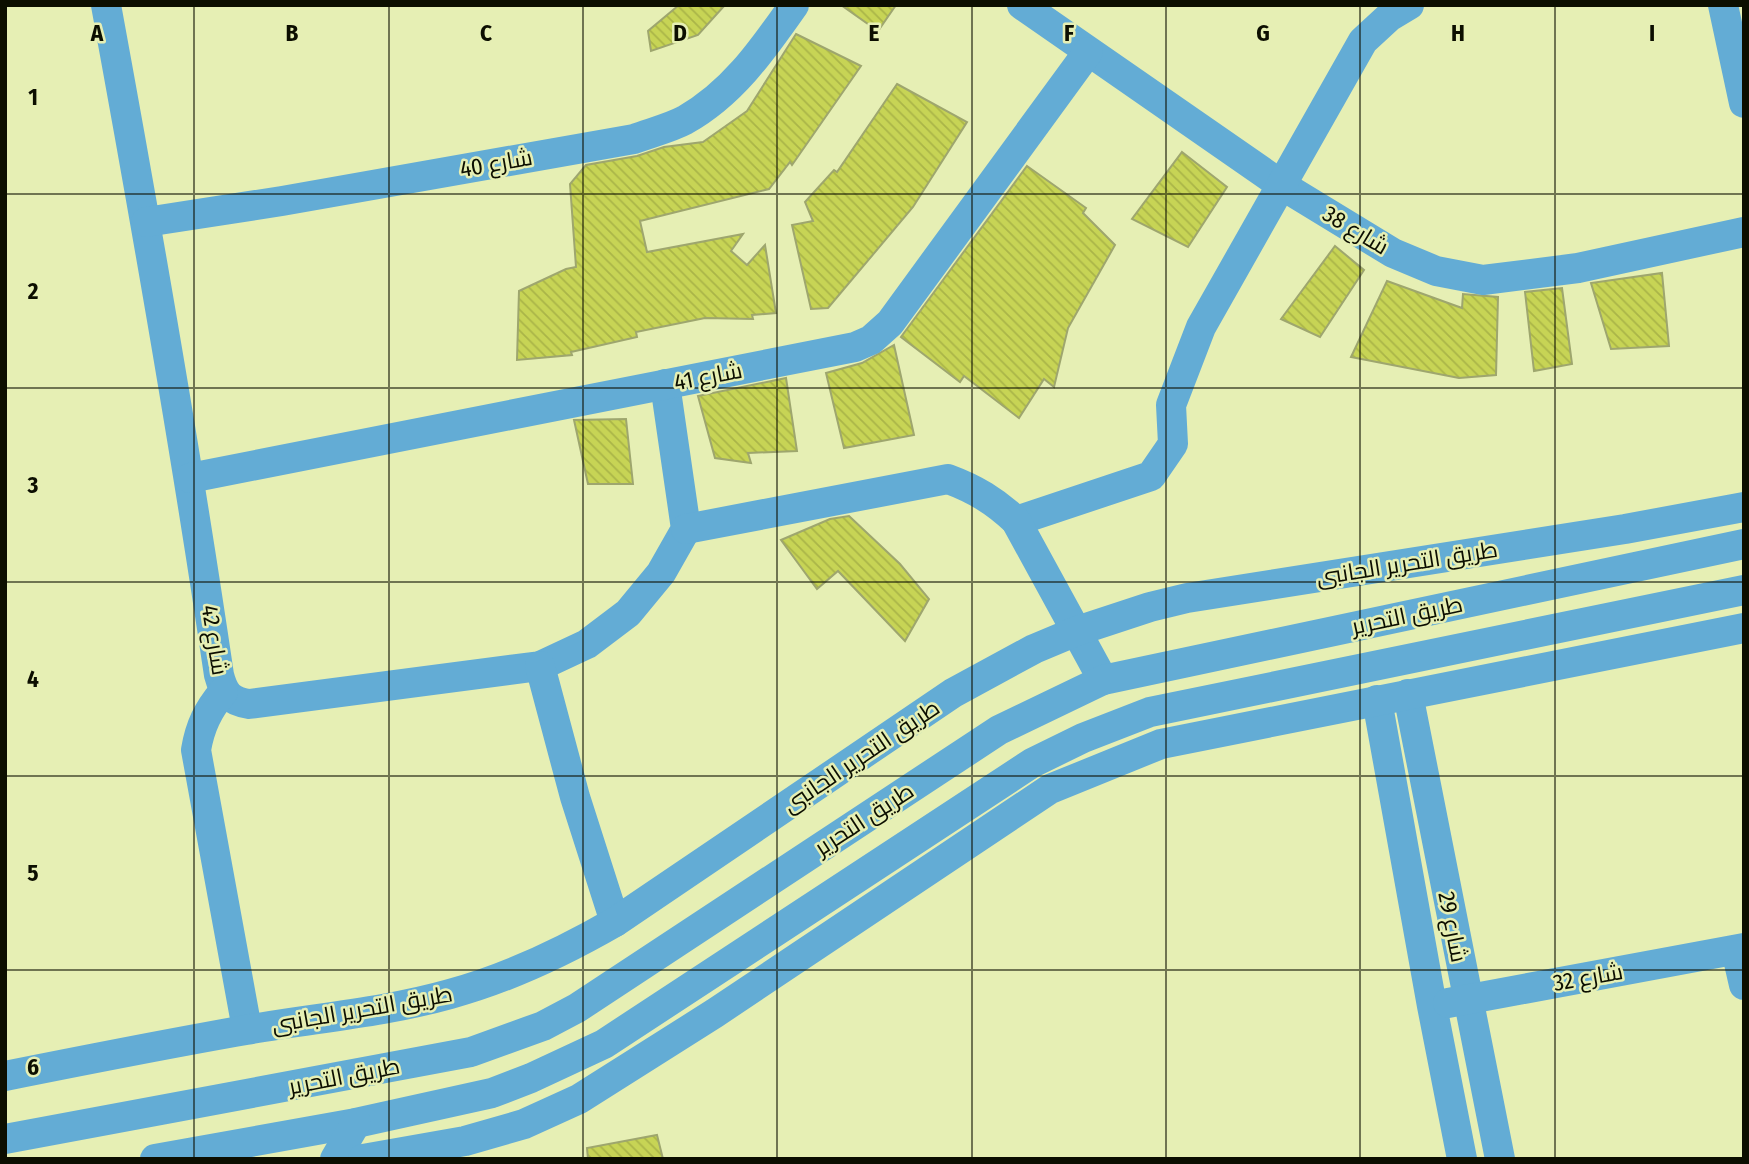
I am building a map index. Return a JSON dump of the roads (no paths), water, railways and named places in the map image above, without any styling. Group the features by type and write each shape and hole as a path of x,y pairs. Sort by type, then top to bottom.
{"street":[{"name":"شارع 42","path":"106,5 190,478 223,692 234,701 249,704 540,666 587,644 628,613 661,573 686,529"},
{"name":"شارع 40","path":"146,222 282,201 634,139 684,121 728,90 763,49 794,5"},
{"name":"شارع 38","path":"1022,5 1283,186 1393,253 1436,271 1483,280 1578,268 1744,232"},
{"path":"1016,521 1151,476 1173,444 1171,405 1201,327 1363,41 1389,17 1409,5"},
{"path":"1723,5 1744,103"},
{"name":"شارع 41","path":"190,478 855,346 871,340 890,323 1088,52"},
{"path":"665,384 686,529 948,479 973,488 996,503 1016,521 1103,680"},
{"name":"طريق التحرير الجانبى","path":"5,1076 247,1029 403,1005 494,981 538,963 615,922 953,693 1024,654 1077,631 1137,611 1186,598 1625,529 1744,507"},
{"name":"طريق التحرير","path":"5,1139 471,1052 543,1026 577,1009 999,730 1103,680 1744,544"},
{"name":"طريق التحرير","path":"155,1159 356,1123 492,1093 556,1067 604,1044 1032,764 1083,738 1150,712 1744,590"},
{"path":"1591,658 1627,614"},
{"path":"363,1159 465,1141 524,1124 579,1099 715,1013 1049,789 1161,744 1744,628"},
{"path":"540,666 575,797 615,922"},
{"path":"223,692 209,709 195,750 247,1029"},
{"name":"شارع 29","path":"1408,694 1500,1159"},
{"name":"شارع 29","path":"1377,700 1462,1159"},
{"path":"1003,783 1049,789"},
{"path":"1740,949 1744,985"},
{"name":"شارع 32","path":"1432,1006 1740,949"},
{"path":"223,1099 220,1107 221,1125 226,1134 239,1144"},
{"path":"132,1115 140,1118 151,1133 152,1142 143,1159"},
{"path":"335,1159 356,1123"}]}
